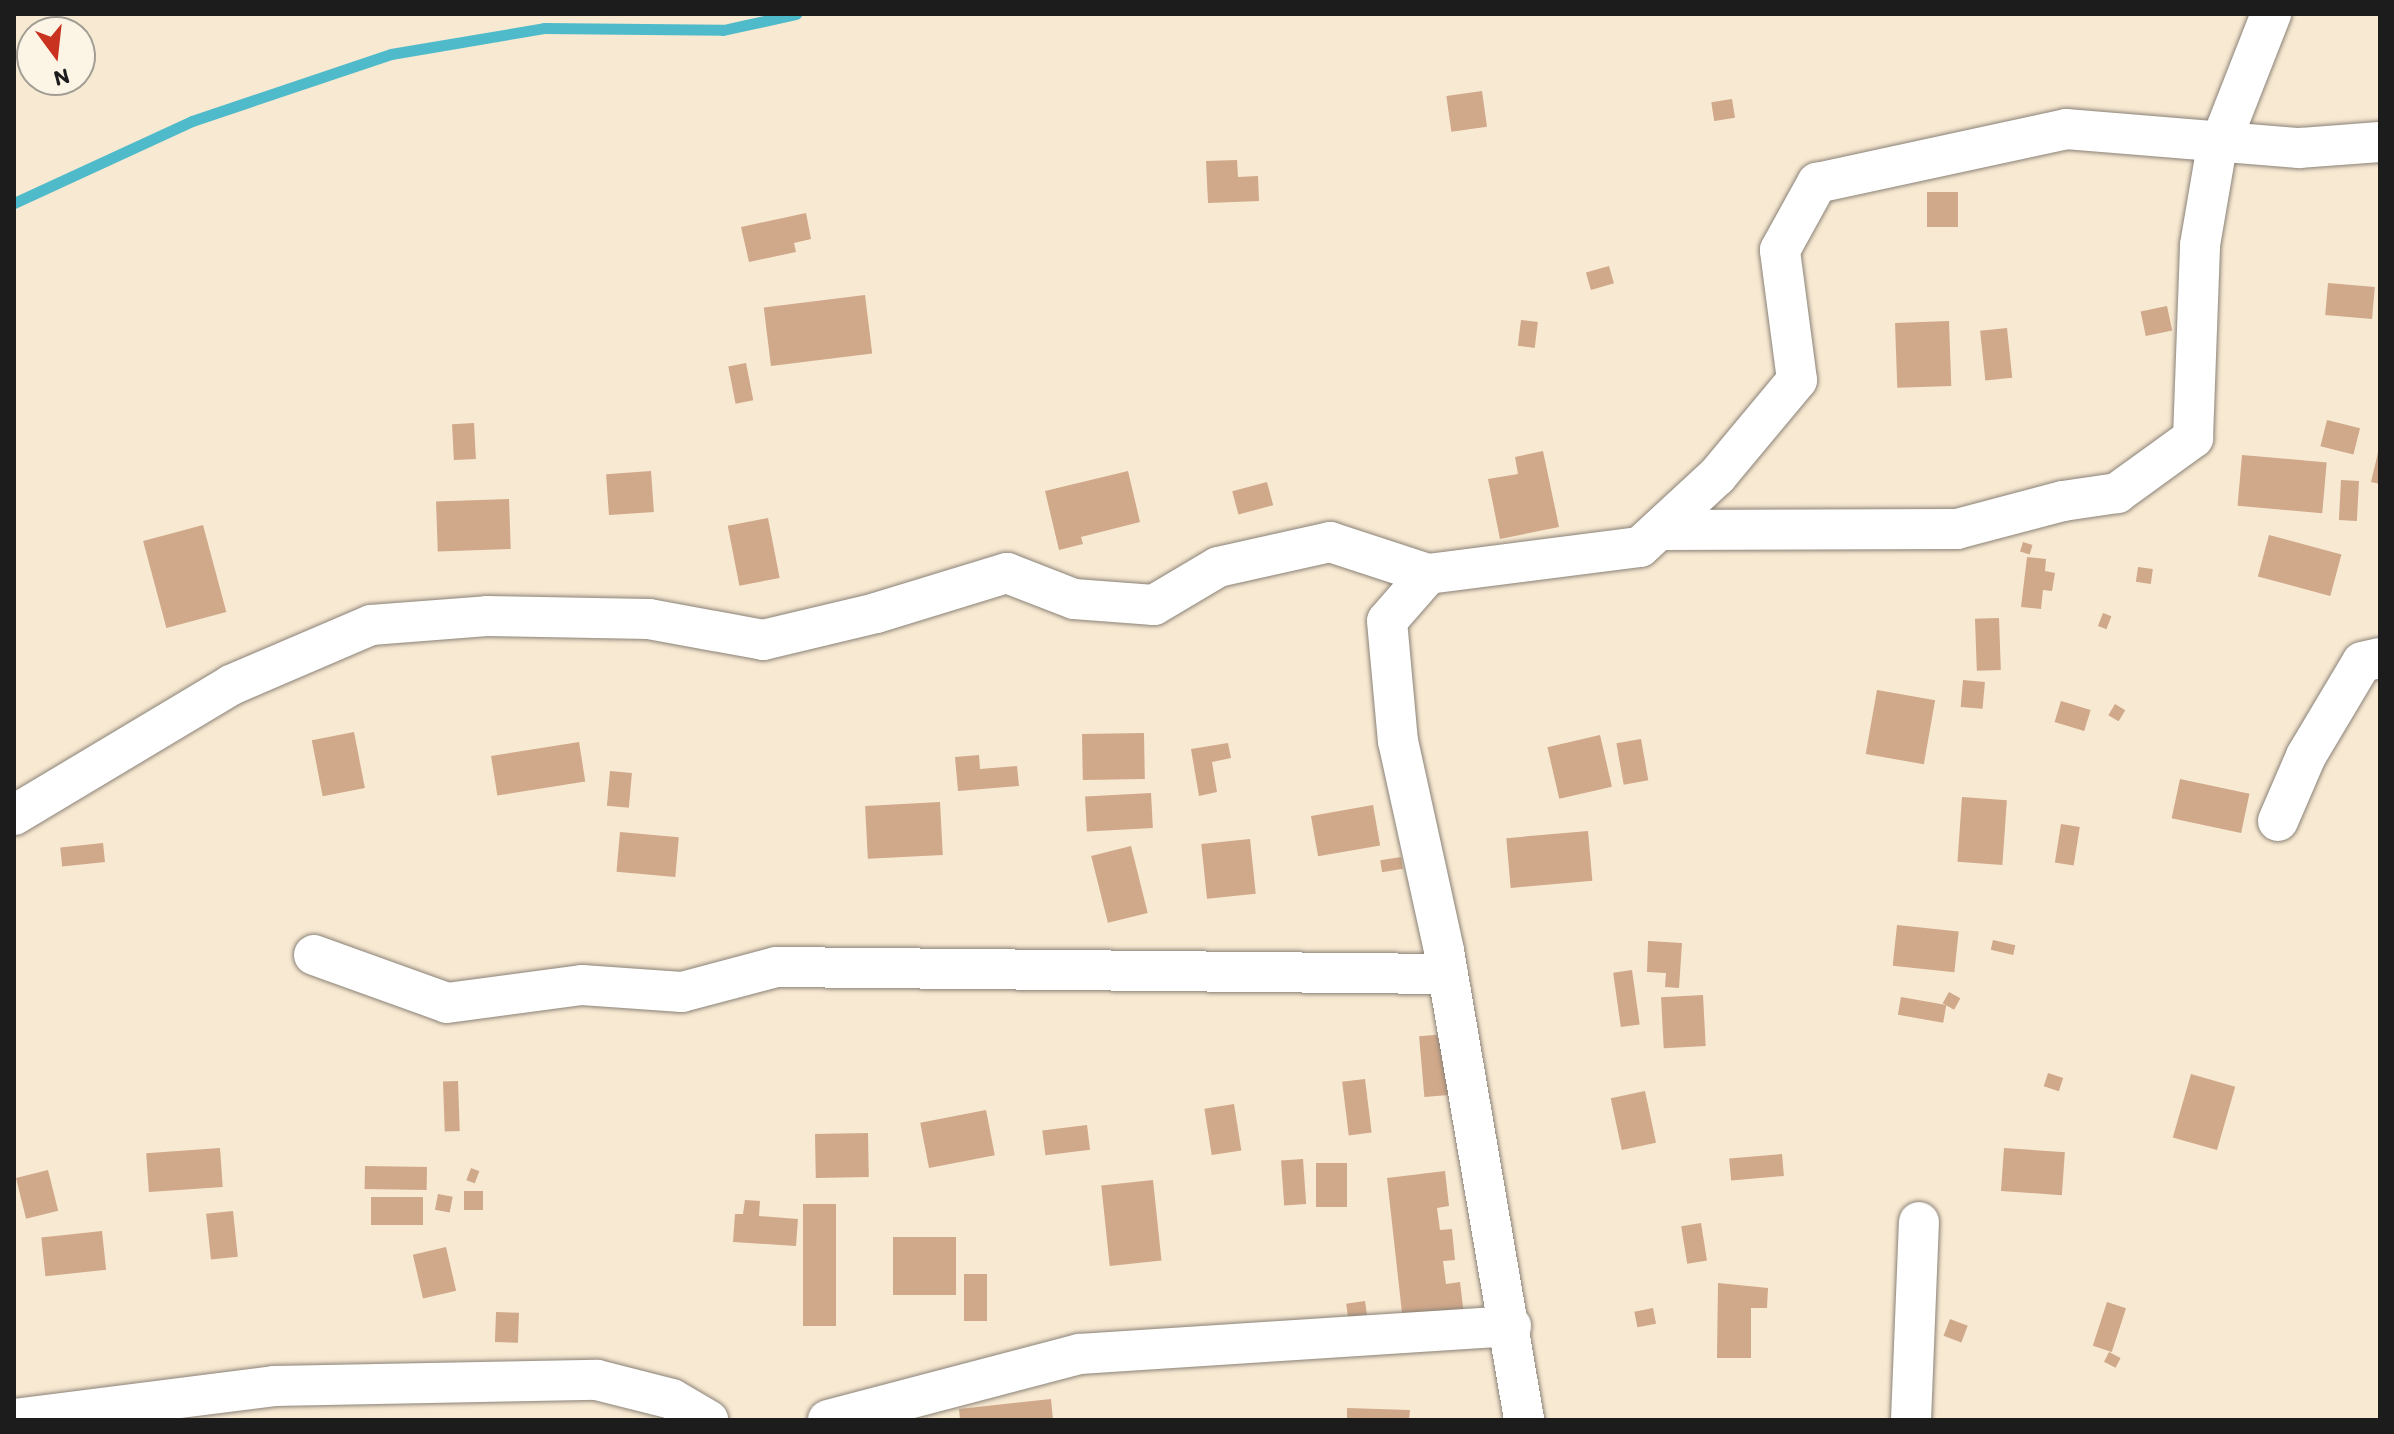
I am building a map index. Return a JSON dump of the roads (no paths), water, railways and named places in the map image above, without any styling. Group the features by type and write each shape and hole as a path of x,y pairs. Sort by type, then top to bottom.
{"street":[{"path":"1662,530 1957,529 2063,501 2117,493 2193,438 2200,245 2221,141 2271,14"},
{"path":"14,815 231,685 371,625 487,616 649,619 763,640 876,613 1007,573 1074,599 1154,605 1218,567 1330,542 1428,574 1640,547 1662,530 1717,476 1797,380 1780,250 1817,183 2066,129 2299,148 2380,142"},
{"path":"1428,574 1387,621 1398,741 1448,974 1511,1326 1524,1420"},
{"path":"2278,821 2306,756 2362,662 2380,658"},
{"path":"314,955 447,1003 582,985 682,992 776,967 1448,974"},
{"path":"1911,1420 1919,1222"},
{"path":"828,1420 1080,1354 1511,1326"},
{"path":"14,1419 274,1386 597,1380 672,1399 708,1420"}],"waterway":[{"path":"14,203 192,121 391,54 544,28 723,30 796,14"}]}
